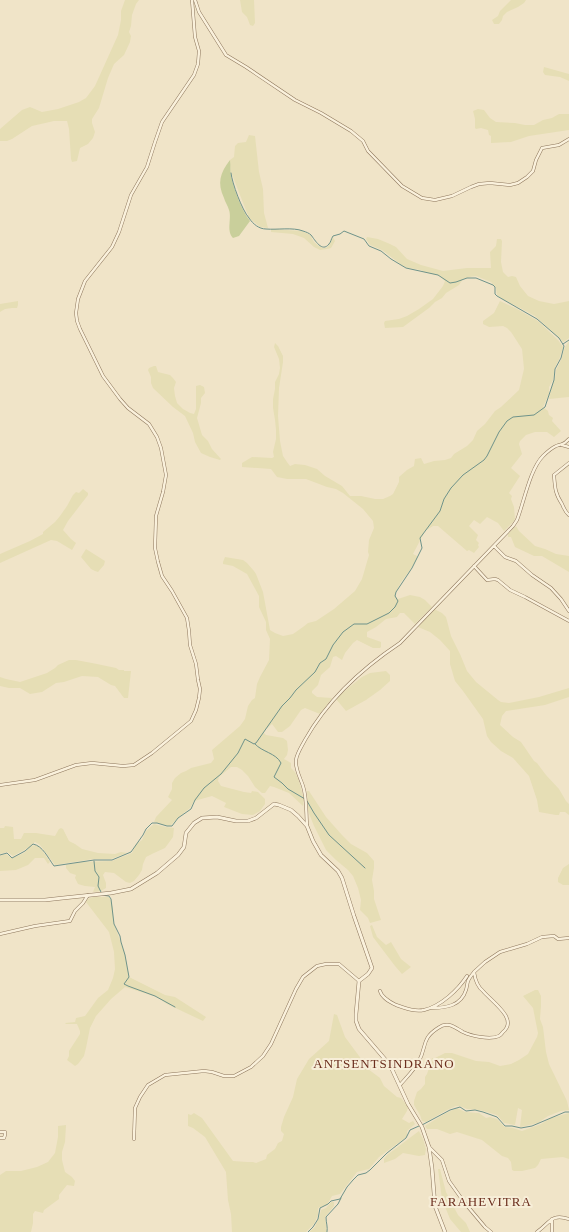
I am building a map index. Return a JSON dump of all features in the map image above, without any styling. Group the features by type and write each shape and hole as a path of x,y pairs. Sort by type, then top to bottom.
{"street":[{"path":"0,785 35,780 76,765 92,763 123,766 134,765 152,753 191,721 199,698 200,689 190,645 187,618 162,576 155,548 156,516 166,475 161,448 157,437 149,424 128,408 103,376 80,329 76,313 78,299 85,281 112,247 119,232 132,195 147,167 154,142 162,122 194,75 198,64 199,51 195,38 192,0"},
{"path":"195,0 199,12 226,55 295,100 321,113 350,131 363,141 368,151 402,186 422,198 435,200 452,196 471,186 479,184 490,183 510,185 518,183 527,178 533,171 536,160 542,148 559,145 569,138"},
{"path":"562,445 569,439"},
{"path":"446,1232 435,1206 429,1147 421,1126 408,1104 390,1065 359,1029 356,1020 359,981 368,974 372,968 342,878 312,841 307,826 303,786 298,776 296,759 320,717 339,693 382,655 400,643 517,520 531,477 543,456 556,446 562,445 569,447"},
{"path":"569,463 554,475 557,497 566,513 569,514"},
{"path":"494,545 505,557 516,561 532,575 551,588 569,611"},
{"path":"474,566 487,580 498,580 510,590 526,597 569,621"},
{"path":"0,900 45,900 131,889 157,873 178,855 184,847 186,832 194,822 202,818 217,817 236,821 248,821 256,818 274,804 291,810 307,826"},
{"path":"0,934 35,926 70,921 88,895"},
{"path":"380,991 381,995 388,1001 404,1008 414,1010 422,1010 458,1003 463,998 468,980 474,972 485,962 500,952 550,935 558,939 569,938"},
{"path":"134,1139 135,1108 148,1085 165,1074 204,1071 224,1076 234,1076 251,1067 263,1056 271,1044 303,977 317,966 339,964 359,981"},
{"path":"400,1085 419,1062 425,1040 439,1027 445,1024 454,1026 463,1032 476,1036 489,1037 498,1036 506,1029 508,1018 493,1000 482,991 475,978 474,972"},
{"path":"430,1008 451,996 467,976"},
{"path":"0,1132 5,1132 4,1138 0,1138"},
{"path":"429,1147 442,1160 449,1181 460,1197 491,1232"},
{"path":"537,1232 552,1219 561,1216 569,1219"},
{"path":"552,1219 552,1232"}],"shaded area":[{"path":"125,0 139,0 132,15 129,32 131,36 130,42 124,55 114,64 99,108 92,119 95,132 93,138 88,144 80,148 77,161 72,162 71,159 67,121 54,121 32,126 12,139 0,141 0,129 22,110 30,107 42,112 58,109 86,98 95,86 118,35 121,11"},
{"path":"240,0 254,0 255,23 253,26 250,25 247,17 242,12"},
{"path":"511,0 526,0 518,7 507,12 499,24 494,24 492,20 498,16 500,11"},
{"path":"544,67 569,74 569,81 560,77 545,75 543,72"},
{"path":"478,109 484,110 490,118 496,122 525,125 534,125 559,114 569,114 569,130 529,136 511,142 491,143 491,136 489,135 488,130 475,128 473,111"},
{"path":"249,135 255,136 259,172 263,189 264,213 268,228 260,227 249,218 231,172 230,160 234,157 235,146 238,143 246,142"},
{"path":"271,229 302,231 310,235 314,242 323,248 328,246 333,237 335,241 331,248 320,250 304,238 293,234 271,232"},
{"path":"367,237 378,239 396,247 407,259 421,265 443,271 467,268 491,268 490,252 496,246 497,239 501,239 501,262 503,272 508,277 516,277 520,286 528,296 539,301 554,304 569,301 569,338 563,342 535,316 497,295 496,288 491,282 476,276 463,279 459,285 446,293 442,298 403,327 385,328 385,321 407,316 433,299 445,281 440,276 403,266 382,250 370,245 366,239"},
{"path":"18,301 17,308 5,309 0,312 0,304"},
{"path":"500,301 538,321 558,340 563,347 555,367 553,380 549,387 549,394 543,407 548,411 549,415 553,418 552,421 561,431 554,437 547,432 535,432 526,435 520,441 519,444 522,454 511,468 520,476 509,493 512,496 511,499 514,507 514,521 504,531 498,523 487,517 480,524 474,520 469,526 478,535 476,540 479,543 479,547 474,553 469,550 467,551 438,526 433,526 425,531 413,554 417,556 417,559 401,582 396,592 396,597 398,599 410,595 420,597 432,607 415,624 404,613 400,613 397,617 386,619 367,632 367,637 381,642 380,648 373,648 357,640 345,653 342,660 336,656 333,657 330,667 321,675 318,685 312,691 312,693 317,697 332,698 320,714 305,708 301,710 290,726 282,732 278,732 272,724 265,730 264,733 266,735 283,738 287,741 288,750 284,759 291,763 291,768 295,772 299,781 304,799 303,806 289,793 274,787 270,786 265,793 262,793 255,787 242,770 237,767 231,767 219,777 218,781 221,786 244,792 258,792 265,799 265,804 260,811 253,815 242,814 224,807 226,803 212,796 194,801 190,808 170,826 154,822 156,817 172,800 168,797 175,778 191,768 211,763 214,759 212,750 240,726 245,719 248,706 255,698 257,684 269,660 270,639 266,630 266,622 259,607 259,596 247,574 233,566 223,564 225,557 243,560 254,571 263,592 270,630 283,636 293,634 308,623 316,621 334,609 355,591 362,579 369,555 369,540 374,528 373,521 363,509 343,493 336,489 306,479 287,479 277,477 271,469 242,467 242,463 252,457 274,457 273,452 276,439 276,430 273,399 275,382 280,368 279,359 274,347 275,343 283,356 279,388 278,416 280,441 283,456 287,462 290,466 295,464 305,465 317,469 325,476 342,486 350,496 383,499 393,494 399,482 399,477 414,466 415,459 421,458 424,464 451,458 473,440 477,431 485,424 495,411 519,390 524,369 522,349 507,328 503,326 489,327 483,324 483,321 494,313"},
{"path":"569,341 569,397 549,399 556,370"},
{"path":"156,366 158,372 170,375 173,378 176,382 174,388 177,403 190,413 194,414 196,409 196,386 200,385 204,387 205,393 201,398 197,418 202,435 221,459 220,460 201,453 185,416 153,388 148,370"},
{"path":"83,489 88,493 88,495 63,530 76,543 72,550 57,541 51,540 0,563 0,554 43,534 43,532 60,516 73,495 76,492 79,493"},
{"path":"516,526 519,531 535,546 556,554 569,556 569,572 542,556 534,556 515,547 511,537 508,537 508,534"},
{"path":"86,549 105,561 104,565 98,572 91,569 81,557"},
{"path":"434,609 446,617 451,636 467,671 476,682 501,702 509,703 539,697 569,688 569,697 545,705 506,711 502,716 500,725 521,742 534,761 559,789 569,804 569,815 565,812 560,812 559,815 556,815 539,812 537,800 529,776 513,758 501,751 487,736 483,719 455,681 450,664 450,651 430,632 418,627"},
{"path":"69,660 97,664 124,671 131,671 128,698 124,698 115,686 98,677 82,676 56,683 42,692 30,694 20,688 0,686 0,677 20,682 47,673 58,665"},
{"path":"386,671 390,675 390,681 366,700 346,711 336,699 362,677 370,673"},
{"path":"307,791 309,791 326,817 342,835 351,844 367,853 374,861 372,880 374,899 381,920 370,923 368,918 360,910 361,900 353,876 326,850 314,826 308,811"},
{"path":"154,824 174,828 173,837 165,848 146,857 139,875 130,883 126,882 114,873 105,872 103,875 106,888 101,891 93,892 95,887 78,884 75,878 76,875 70,873 66,868 66,865 80,862 112,861 132,853 136,844 142,840 146,831"},
{"path":"5,826 13,827 14,839 21,839 24,833 55,836 61,828 69,841 82,849 98,853 127,853 111,859 93,859 55,865 40,845 35,842 30,846 37,845 40,847 50,862 48,864 44,858 35,858 28,865 16,870 0,871 0,856 6,854 12,858 24,853 30,847 13,856 7,852 0,854 0,828 4,828"},
{"path":"569,864 569,885 563,885 558,882 558,878 563,868"},
{"path":"93,897 110,897 113,908 113,921 125,954 129,977 165,995 175,997 206,1017 203,1021 167,1004 157,997 125,987 111,999 96,1016 90,1028 84,1056 75,1066 67,1060 69,1051 80,1034 80,1031 77,1024 65,1023 75,1022 76,1018 85,1016 98,998 108,990 115,969 114,952 109,932 86,902 88,899"},
{"path":"372,925 377,937 386,945 391,942 401,959 411,967 402,974 373,937 370,926"},
{"path":"538,990 541,996 540,1019 543,1027 549,1064 567,1101 569,1110 561,1111 548,1116 538,1123 521,1127 522,1110 518,1108 515,1125 504,1123 497,1115 480,1110 467,1109 460,1106 447,1110 426,1122 422,1121 414,1105 414,1101 417,1092 425,1084 425,1077 431,1065 432,1058 445,1053 452,1053 476,1061 489,1062 500,1066 511,1064 528,1054 538,1033 533,1008 523,996"},
{"path":"334,1014 337,1015 345,1037 362,1060 364,1066 380,1078 384,1086 397,1097 401,1098 408,1107 402,1119 409,1123 413,1121 415,1124 407,1131 407,1136 405,1138 379,1157 369,1169 357,1172 340,1194 332,1196 327,1205 318,1208 318,1215 314,1224 306,1232 232,1232 226,1172 205,1137 188,1126 188,1114 191,1115 194,1113 202,1118 233,1161 256,1163 266,1159 267,1155 275,1149 278,1143 282,1141 284,1134 281,1131 281,1127 293,1097 297,1079 309,1059 329,1041"},
{"path":"457,1108 465,1112 479,1113 486,1118 490,1117 497,1119 505,1127 522,1131 541,1124 551,1118 569,1113 569,1159 563,1157 541,1159 535,1168 514,1171 512,1170 511,1162 508,1158 502,1156 482,1140 457,1132 450,1134 437,1129 427,1129 425,1126"},
{"path":"66,1125 62,1160 65,1172 75,1181 74,1186 67,1185 59,1195 59,1199 44,1210 43,1213 35,1211 33,1214 31,1232 0,1232 0,1175 6,1171 21,1171 37,1167 48,1162 55,1153 58,1137 58,1126"},
{"path":"419,1131 426,1149 425,1155 419,1156 403,1153 395,1159 384,1163 384,1159 387,1155"},
{"path":"438,1169 440,1169 446,1192 458,1215 466,1223 470,1232 461,1232 450,1219 442,1199"},
{"path":"331,1202 334,1202 334,1206 325,1217 327,1232 309,1232 315,1227 321,1210 326,1208"}],"green space":[{"path":"230,160 234,188 241,206 250,221 239,236 233,238 229,228 229,208 222,193 220,183 224,169"}],"waterway":[{"path":"0,855 7,853 12,858 25,851 33,844 40,847 54,866 94,860 112,860 131,852 146,829 152,823 172,826 178,818 191,809 195,800 204,788 221,774 238,753 245,739 254,744 256,743 282,706 315,672 320,663 326,659 333,645 343,632 354,624 367,624 389,613 395,607 398,601 395,596 396,592 412,568 422,548 420,538 440,511 444,499 451,488 463,475 484,460 499,432 507,421 513,417 534,415 545,407 554,380 555,369 561,358 564,346 559,338 537,319 497,296 493,285 476,278 467,278 450,283 438,275 406,268 381,251 369,246 364,239 344,231 333,236 330,243 324,247 319,245 310,234 303,231 295,229 263,229 256,226 243,209 235,190 231,173"},
{"path":"563,344 569,340"},
{"path":"255,744 276,757 281,763 274,777 288,789 305,799"},
{"path":"307,801 329,835 365,868"},
{"path":"94,861 95,871 99,877 98,886 101,892"},
{"path":"101,895 109,896 111,899 114,924 120,936 129,977 124,984 155,996 175,1007"},
{"path":"422,1125 450,1110 460,1107 466,1111 475,1110 497,1117 505,1126 521,1128 532,1126 565,1112 569,1112"},
{"path":"308,1232 318,1219 320,1208 331,1201 340,1199 347,1187 358,1175 366,1173 370,1170 387,1153 406,1138 410,1130 419,1126"},
{"path":"327,1232 326,1217 338,1204 341,1198"}],"district":[{"name":"ANTSENTSINDRANO","path":"384,1063"},
{"name":"FARAHEVITRA","path":"481,1201"}]}
